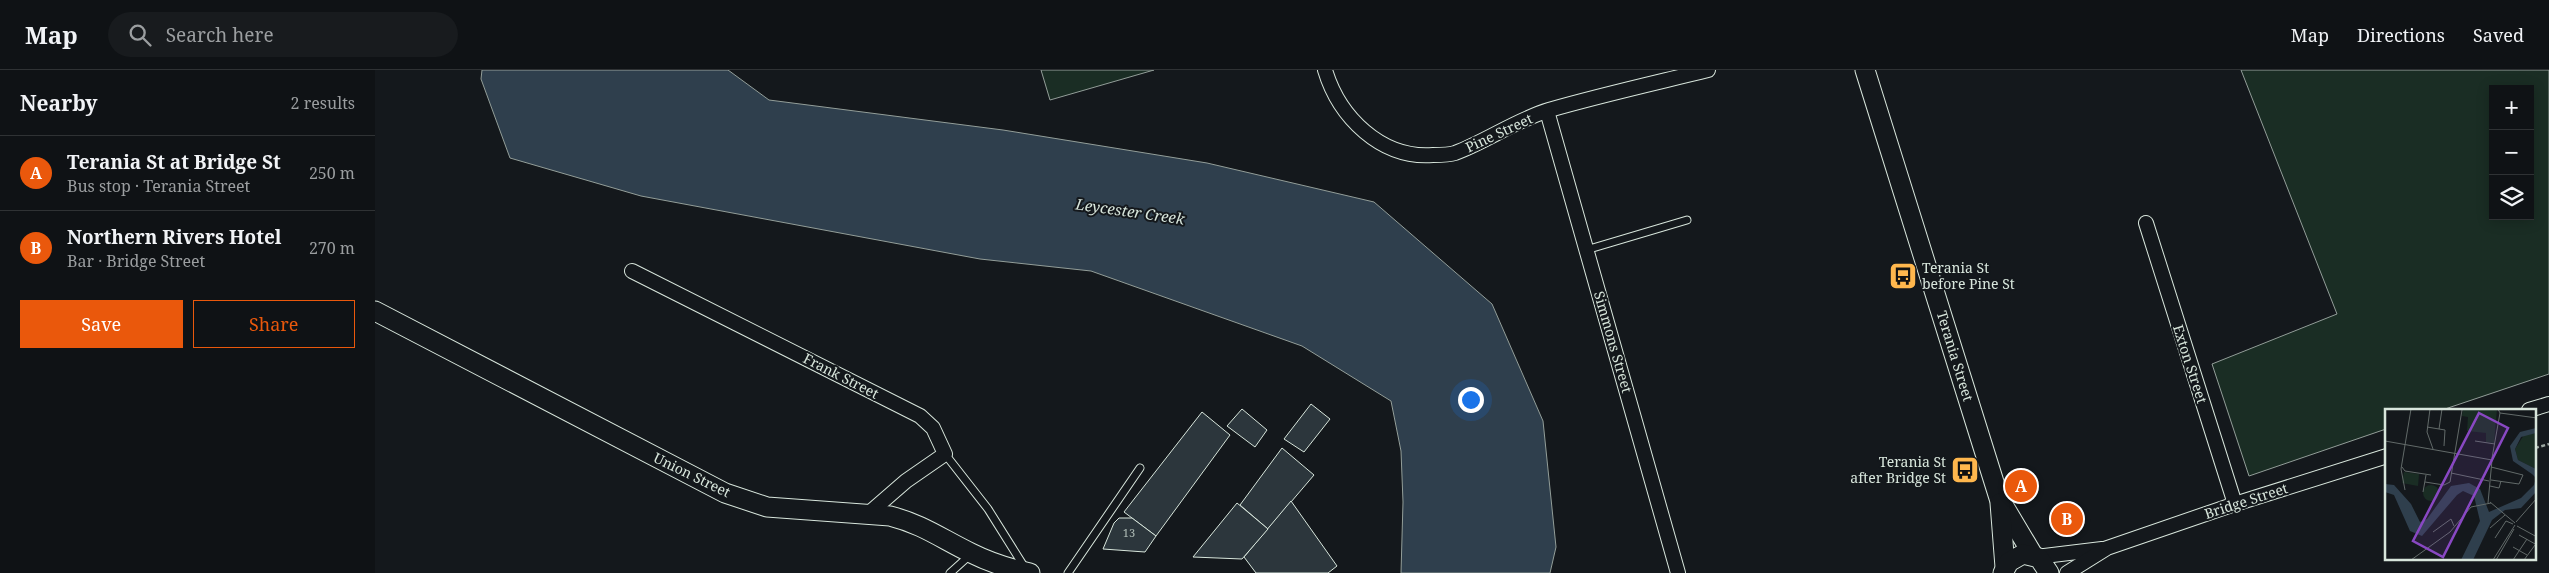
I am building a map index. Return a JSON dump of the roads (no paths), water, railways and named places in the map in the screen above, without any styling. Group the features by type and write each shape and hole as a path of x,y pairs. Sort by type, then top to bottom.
{"main road":[{"name":"Terania Street","path":"1865,70 1999,498 2034,556 2042,561 2049,573"},
{"name":"Union Street","path":"375,311 725,493 767,507 868,514 910,521 925,527 972,553 1029,573"},
{"name":"Terania Street","path":"1999,498 2002,570"},
{"path":"2002,570 2018,556 2034,556"}],"street":[{"name":"Pine Street","path":"1325,70 1339,100 1357,125 1378,143 1399,152 1425,156 1453,154 1547,111 1708,70"},
{"name":"Simmons Street","path":"1547,111 1678,573"},
{"name":"Exton Street","path":"2145,223 2235,504"},
{"name":"Frank Street","path":"632,271 920,416 933,428 945,454"},
{"path":"2532,409 2549,404"},
{"path":"868,514 906,480 945,454"},
{"name":"Bridge Street","path":"2034,556 2107,548 2235,504 2385,457"},
{"name":"Bridge Street","path":"2067,573 2107,548"}],"lane":[{"path":"1587,250 1687,220"},
{"path":"945,454 988,509 1029,573"},
{"path":"1068,573 1140,468"},
{"path":"950,573 972,553"}],"water":[{"name":"Leycester Creek","path":"482,70 728,70 769,100 1003,130 1207,163 1374,202 1492,304 1543,421 1556,547 1550,573 1401,573 1403,502 1401,451 1391,401 1302,346 1091,271 980,259 641,196 510,158 481,79"}],"place":[{"name":"Terania St before Pine St","path":"1903,276"},
{"name":"Terania St after Bridge St","path":"1965,470"},
{"name":"Terania St at Bridge St","path":"2021,486"},
{"name":"Northern Rivers Hotel","path":"2067,519"}]}
